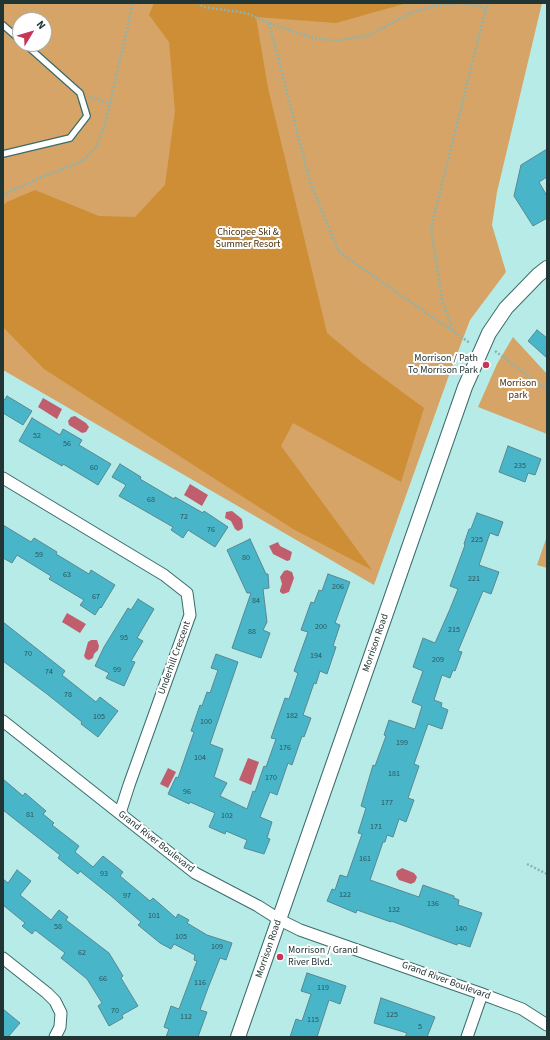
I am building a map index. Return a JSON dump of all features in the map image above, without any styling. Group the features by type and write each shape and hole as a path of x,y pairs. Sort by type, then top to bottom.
{"street":[{"name":"Morrison Road","path":"238,1037 465,387 489,333 506,308 538,275 547,268"},
{"name":"Underhill Crescent","path":"3,478 164,575 187,593 190,615 120,813"},
{"name":"Grand River Boulevard","path":"3,721 195,873 300,930 482,994 522,1010 547,1024"},
{"path":"3,958 55,1001 61,1014 60,1027 55,1037"},
{"path":"467,1037 482,994"}],"lane":[{"path":"3,25 12,33"},
{"path":"3,154 70,138 87,116 80,93 33,52"}],"path":[{"path":"3,195 41,177 84,160 96,147 105,124 133,3"},
{"path":"197,3 204,7 246,14 309,37 333,41 366,36 413,12 434,6 459,3 486,8"},
{"path":"453,332 442,300 431,228 486,8 489,3"},
{"path":"268,23 310,182 339,252 472,344"},
{"path":"80,93 110,104"},
{"path":"491,348 547,390"},
{"path":"527,864 547,874"}],"green space":[{"name":"Chicopee Ski & Summer Resort","path":"3,3 542,3 497,192 492,225 506,272 470,320 374,585 3,370"},
{"path":"154,3 407,3 336,23 256,17 268,88 327,333 363,363 424,408 401,482 293,423 281,446 372,570 293,529 44,369 3,327 3,205 35,190 99,216 135,217 165,185 175,111 169,42 149,15"},
{"name":"Morrison park","path":"513,337 547,374 547,434 478,407 497,364"},
{"path":"547,536 547,568 537,565"}],"shaded area":[{"path":"43,398 62,409 57,419 38,407"},
{"path":"75,416 86,423 89,427 86,432 82,433 69,425 68,421 71,417"},
{"path":"190,484 208,495 202,506 184,495"},
{"path":"232,511 242,519 243,527 238,531 235,529 231,521 225,518 226,512"},
{"path":"278,542 280,546 292,552 290,560 287,561 273,554 269,546"},
{"path":"287,570 292,572 294,578 289,592 283,594 280,592 282,584 280,577 284,571"},
{"path":"67,613 86,624 80,633 62,622"},
{"path":"91,640 97,640 99,646 93,658 89,660 84,656 88,642"},
{"path":"248,758 259,762 251,785 239,780"},
{"path":"168,768 176,772 168,788 160,784"},
{"path":"402,868 414,873 417,877 415,882 411,884 399,880 396,875 397,871"}],"building":[{"path":"547,149 547,177 539,182 547,196 547,218 533,226 514,196 521,165"},
{"path":"537,330 547,338 547,358 528,341"},
{"path":"7,396 32,411 23,425 3,413 3,402"},
{"path":"32,418 60,435 63,429 82,440 79,445 111,464 98,485 63,464 62,466 19,441"},
{"path":"508,446 541,459 535,475 528,473 525,482 499,472"},
{"path":"120,464 141,477 140,479 174,499 175,497 203,513 204,511 228,527 215,547 188,530 183,538 171,530 173,527 119,496 126,485 112,477"},
{"path":"477,513 503,522 498,536 490,533 479,565 499,572 491,594 483,591 458,651 462,652 455,671 453,670 450,678 442,675 434,700 442,703 441,707 448,710 442,729 428,724 414,764 419,766 408,798 414,800 406,822 399,819 393,837 387,835 385,842 383,842 370,880 419,897 423,885 454,896 454,898 459,900 458,905 482,913 470,947 458,943 457,945 357,910 356,913 327,901 332,889 335,890 340,875 347,877 362,834 358,833 366,808 361,806 373,765 375,766 386,736 384,735 389,720 415,729 422,706 412,702 423,671 413,667 423,638 435,643 450,609 458,589 450,586 465,545 464,544 469,529 471,529"},
{"path":"3,525 31,542 34,538 57,552 56,554 89,574 91,570 115,585 95,615 80,605 84,600 49,579 51,576 17,555 12,563 3,558"},
{"path":"250,539 266,574 268,574 269,588 263,589 267,622 263,630 270,633 261,658 232,648 251,593 247,593 227,550"},
{"path":"328,574 350,582 335,623 340,625 333,646 336,647 327,674 320,671 316,684 314,683 303,715 311,718 304,737 302,736 292,765 288,763 277,795 270,792 260,817 272,822 267,838 270,839 264,854 244,848 247,840 226,831 225,834 209,827 215,813 190,802 189,804 168,794 176,777 178,778 194,732 191,731 200,705 202,706 207,692 210,693 218,670 211,668 216,654 238,662 210,744 223,749 214,777 227,783 220,796 247,809 264,766 266,767 276,739 271,738 285,698 289,699 298,673 294,671 308,632 301,630 311,602 314,603 319,590 322,591"},
{"path":"138,599 154,609 137,638 143,641 131,661 135,662 124,686 106,678 109,673 95,666 104,647 128,608 131,610"},
{"path":"3,622 65,671 62,675 96,702 100,697 118,711 98,737 47,694 3,661"},
{"path":"3,779 23,796 25,793 46,811 43,814 54,823 52,825 79,846 75,852 93,867 103,856 123,872 120,876 150,901 153,898 176,918 178,914 189,920 187,923 207,935 232,943 226,960 220,958 200,1010 207,1012 198,1037 166,1037 169,1029 164,1027 171,1006 179,1009 197,961 194,960 195,955 174,944 171,949 160,943 138,925 141,922 110,895 80,871 78,874 58,858 60,855 3,810"},
{"path":"17,870 31,881 20,895 51,920 59,910 68,917 66,920 109,953 123,976 121,978 138,1006 122,1015 123,1018 109,1026 98,1006 102,1003 87,979 61,958 65,953 35,930 32,934 22,926 25,923 3,905 3,879 8,883"},
{"path":"307,973 346,986 340,1004 329,1000 317,1037 290,1037 296,1019 302,1021 311,994 301,991"},
{"path":"381,998 435,1017 427,1037 405,1037 407,1033 374,1023"},
{"path":"3,1009 20,1023 8,1037 3,1037"}],"place":[{"name":"Morrison / Path To Morrison Park","path":"486,365"},
{"name":"Morrison / Grand River Blvd.","path":"280,957"}]}
